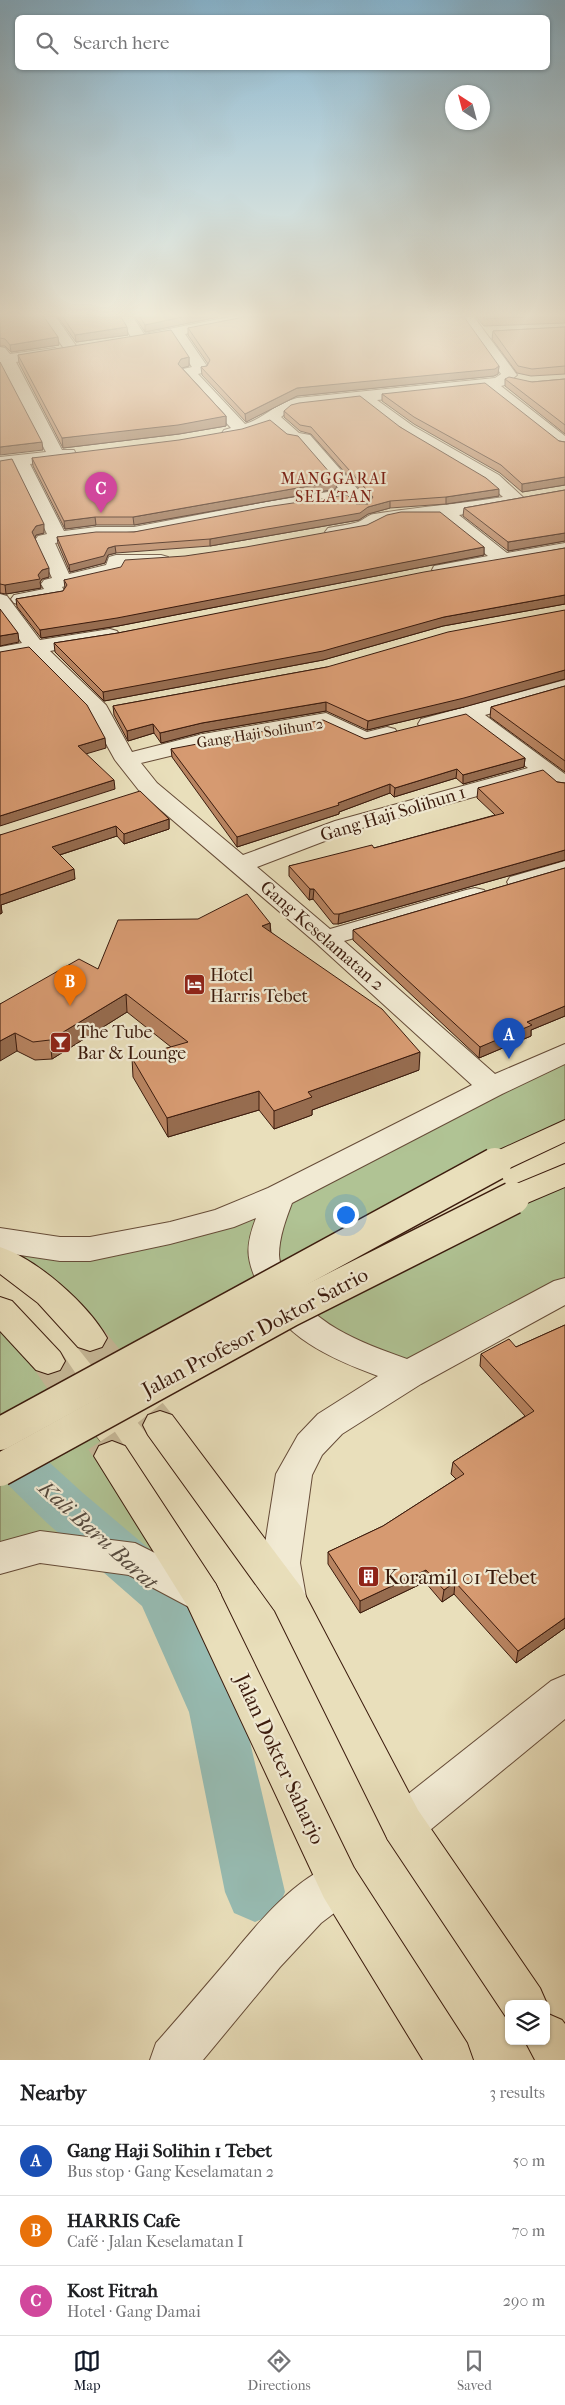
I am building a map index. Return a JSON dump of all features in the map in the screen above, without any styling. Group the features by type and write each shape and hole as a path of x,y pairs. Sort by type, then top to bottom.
{"main road":[{"name":"Jalan Profesor Doktor Satrio","path":"0,1434 495,1164 565,1130"},
{"name":"Jalan Profesor Doktor Satrio","path":"0,1470 280,1316 513,1198 565,1175"},
{"path":"0,1259 32,1278 67,1309 90,1338"},
{"path":"0,1310 48,1361"},
{"path":"160,1425 288,1599 403,1825 521,2000"},
{"name":"Jalan Dokter Saharjo","path":"112,1456 202,1595 339,1883 450,2060"},
{"path":"550,2042 562,2060"}],"street":[{"path":"33,413 57,456"},
{"path":"226,413 242,430"},
{"path":"215,435 261,424 274,413"},
{"path":"385,413 407,429 493,479 518,500"},
{"path":"534,413 562,438"},
{"path":"270,416 294,437 304,438 374,519"},
{"path":"0,462 85,452"},
{"path":"19,459 58,537"},
{"path":"63,581 44,540 96,532 134,532 266,507 351,494"},
{"path":"318,535 366,526 374,519 402,514 444,512 536,496"},
{"path":"444,512 501,558"},
{"path":"422,573 501,558 565,549"},
{"path":"1,601 56,593 51,584 114,569 116,561 177,559"},
{"name":"Gang Keselamatan 2","path":"1,601 34,646 98,710 126,760 140,791 240,865 492,1087"},
{"path":"0,653 128,632"},
{"name":"Gang Haji Solihun 2","path":"126,760 203,741 326,720 364,740 470,714 565,686"},
{"path":"98,710 120,706"},
{"path":"470,714 565,785"},
{"name":"Gang Haji Solihun 1","path":"240,865 342,826 547,770"},
{"path":"325,938 565,868"},
{"path":"0,1240 60,1249 90,1249 170,1233 223,1219 279,1196 492,1087 565,1053"},
{"path":"279,1196 268,1227 262,1256 271,1282 287,1309 311,1329 343,1348 409,1374"},
{"path":"288,1599 281,1563 294,1474 310,1445 330,1424 409,1374 565,1290"},
{"path":"0,1558 40,1547 135,1559 202,1595"},
{"path":"403,1825 565,1694"},
{"path":"173,2060 264,1951 299,1914 339,1883"}],"green space":[{"path":"565,1054 565,1130 117,1367 0,1240 60,1249 170,1233"},
{"path":"565,1177 565,1290 409,1374 289,1311"},
{"path":"0,1310 48,1361 71,1396 0,1434"},
{"path":"90,1429 112,1456 202,1595 135,1559 0,1558 0,1476"}],"building":[{"path":"0,413 27,413 42,442 0,447"},
{"path":"49,413 223,413 226,416 178,425 62,438"},
{"path":"286,413 382,413 400,427 486,478 499,489 446,497 390,501 368,507 360,513 210,539 115,546 108,548 104,556 69,565 57,537 96,532 134,532 266,507 347,495 356,504 368,504 373,497 311,427 300,425"},
{"path":"409,413 523,413 559,441 565,442 565,477 522,484 501,465"},
{"path":"550,413 565,413 565,425"},
{"path":"270,420 287,434 298,436 337,481 133,517 95,517 64,521 32,458 179,440 242,429"},
{"path":"12,459 44,524 36,526 32,532 49,568 42,570 38,575 40,579 5,585 0,584 0,461"},
{"path":"565,490 565,533 508,542 464,508"},
{"path":"401,512 440,512 484,547 117,618 40,630 16,599 63,591 67,585 64,580 121,567 125,560 185,556 246,547 367,525 387,515"},
{"path":"565,548 565,595 444,617 323,651 103,692 54,643 118,633 424,572"},
{"path":"0,609 18,633 0,636"},
{"path":"565,610 565,670 464,698 368,721 326,702 202,723 160,733 153,724 127,731 113,706 327,667 448,632"},
{"path":"29,647 87,705 105,738 78,746 114,780 0,816 0,652"},
{"path":"565,686 565,761 491,707"},
{"path":"466,714 525,758 463,775 457,769 395,788 390,784 338,803 339,805 237,837 171,749 323,720 365,739"},
{"path":"543,770 557,782 565,783 565,850 339,914 334,914 314,889 310,889 289,866 372,845 374,848 504,813 478,788"},
{"path":"140,791 169,819 124,834 116,826 52,847 74,869 0,895 0,835"},
{"path":"565,868 565,1006 527,1022 532,1025 480,1047 353,930"},
{"path":"247,894 270,923 262,926 382,1009 420,1052 308,1092 312,1097 274,1111 259,1091 167,1118 132,1058 188,1042 126,994 50,1040 33,1042 15,1033 0,1041 0,1004 79,959 98,969 118,920 198,919"},
{"path":"565,1325 565,1618 518,1651 455,1582 444,1590 426,1570 360,1601 328,1552 383,1526 464,1474 453,1462 534,1411 481,1354 509,1339 516,1347"}],"waterway":[{"name":"Kali Baru Barat","path":"0,1447 65,1508 161,1590 216,1712 255,1892"}],"tunnel":[{"path":"90,1338 160,1425"},
{"path":"48,1361 112,1456"}],"place":[{"name":"Kost Fitrah","path":"101,513"},
{"name":"Hotel Harris Tebet","path":"194,985"},
{"name":"HARRIS Cafe","path":"70,1006"},
{"name":"The Tube Bar & Lounge","path":"61,1042"},
{"name":"Gang Haji Solihin 1 Tebet","path":"509,1059"},
{"name":"Koramil 01 Tebet","path":"368,1577"}],"district":[{"name":"MANGGARAI SELATAN","path":"334,487"}]}
